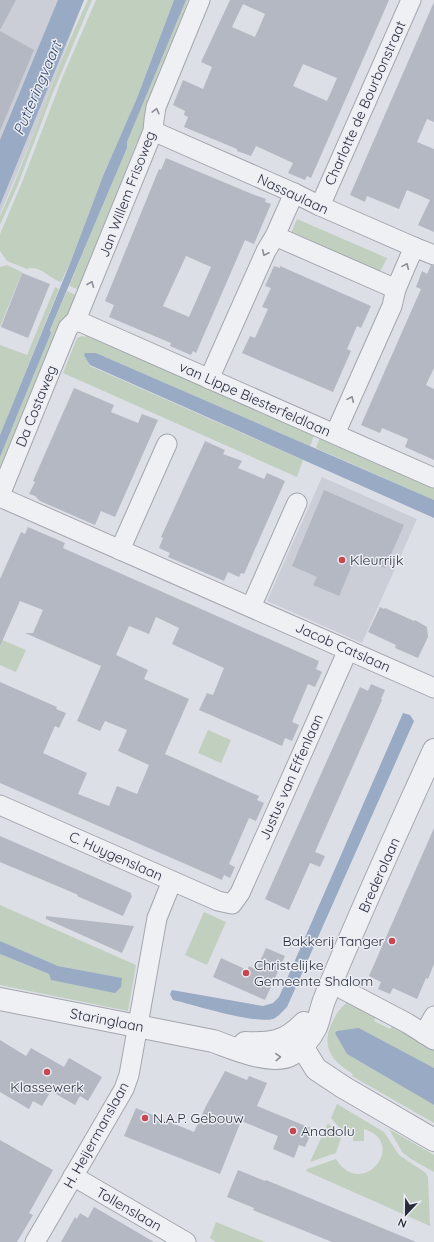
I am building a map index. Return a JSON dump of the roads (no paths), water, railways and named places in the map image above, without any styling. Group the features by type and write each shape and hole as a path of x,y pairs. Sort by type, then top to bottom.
{"street":[{"name":"Jan Willem Frisoweg","path":"76,320 153,131 156,107 200,0"},
{"name":"Charlotte de Bourbonstraat","path":"320,206 411,0"},
{"name":"Nassaulaan","path":"153,131 414,248 434,255"},
{"path":"209,379 266,251 275,236 294,193"},
{"path":"275,236 396,289"},
{"path":"335,434 392,306 396,289 414,248"},
{"name":"van Lippe Biesterfeldlaan","path":"76,320 434,478"},
{"name":"Da Costaweg","path":"0,496 68,328 76,320"},
{"path":"120,550 167,444"},
{"name":"Jacob Catslaan","path":"0,496 434,688"},
{"path":"251,607 297,503"},
{"name":"Justus van Effenlaan","path":"232,904 240,893 348,650"},
{"name":"Brederolaan","path":"298,1040 315,1027 328,991 434,750"},
{"name":"C. Huygenslaan","path":"0,805 218,901 232,904"},
{"name":"H. Heijermanslaan","path":"35,1242 124,1089 129,1075 157,918 172,881"},
{"path":"328,991 401,1020 429,1037 434,1016"},
{"name":"Staringlaan","path":"0,999 213,1041 246,1053 276,1058 292,1054 298,1040"},
{"path":"298,1040 316,1069 330,1079 434,1140"},
{"name":"Tollenslaan","path":"73,1176 186,1242"}],"water":[{"name":"Putteringvaart","path":"58,0 84,0 0,205 0,140"},
{"path":"174,0 186,0 127,142 127,148 50,330 51,333 0,457 0,435 71,261 103,176 137,98"},
{"path":"85,353 96,353 434,500 434,518 90,365 84,355"},
{"path":"403,713 410,715 414,721 287,1007 275,1018 264,1020 239,1017 173,1000 170,994 172,990 263,1006 273,1003 279,997"},
{"path":"0,941 58,966 122,978 121,987 115,993 51,980 49,974 0,954"},
{"path":"359,1028 434,1068 434,1105 347,1054 335,1033 337,1031"}],"place":[{"name":"Kleurrijk","path":"342,560"},
{"name":"Bakkerij Tanger","path":"392,941"},
{"name":"Christelijke Gemeente Shalom","path":"246,973"},
{"name":"Klassewerk","path":"47,1072"},
{"name":"N.A.P. Gebouw","path":"145,1118"},
{"name":"Anadolu","path":"293,1131"}]}
